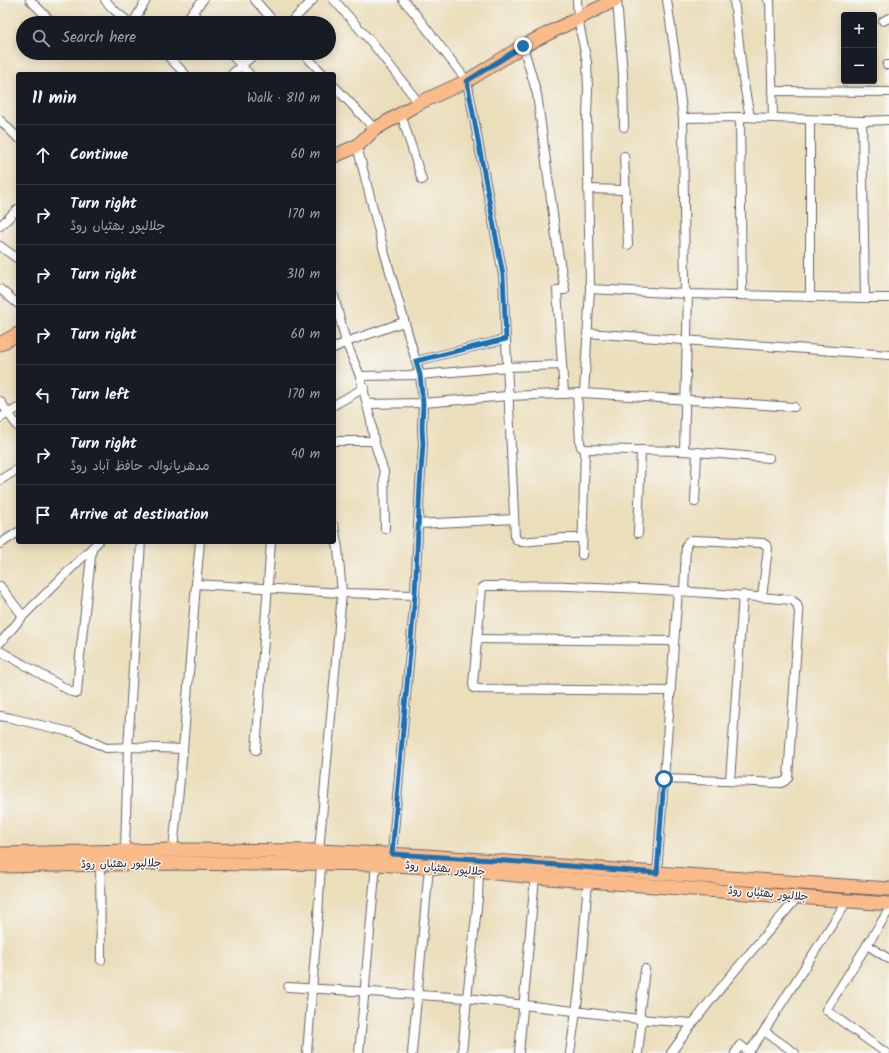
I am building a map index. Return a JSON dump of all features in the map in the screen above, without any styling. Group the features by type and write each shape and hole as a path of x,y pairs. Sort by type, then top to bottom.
{"main road":[{"path":"336,155 357,146 374,129 419,103 467,81 523,46 612,1"},
{"path":"0,344 16,335"},
{"name":"جلالپور بھٹیاں روڈ","path":"0,854 173,850 320,857 376,864 889,904"},
{"name":"جلالپور بھٹیاں روڈ","path":"0,866 166,863 263,864 320,857 392,854 889,889"}],"street":[{"path":"30,0 46,16"},
{"path":"105,0 122,16"},
{"path":"136,16 146,0"},
{"path":"189,16 203,0"},
{"path":"255,0 269,16"},
{"path":"297,16 313,0"},
{"path":"334,0 373,44 419,103"},
{"path":"403,0 467,81 503,275 515,537 521,542 582,538"},
{"path":"577,0 578,19 587,62 590,289 581,393 580,447 585,449 697,452 769,458"},
{"path":"667,0 683,118 685,289 688,294 684,452"},
{"path":"734,0 743,79 750,117"},
{"path":"768,0 770,1 773,118"},
{"path":"612,1 622,74 624,127"},
{"path":"192,12 196,16"},
{"path":"523,46 536,94 557,245 565,290 557,290 564,394"},
{"path":"172,60 183,72"},
{"path":"236,60 247,72"},
{"path":"234,72 248,60"},
{"path":"310,60 321,72"},
{"path":"336,88 374,129"},
{"path":"772,91 889,92"},
{"path":"401,114 422,180"},
{"path":"740,117 742,295"},
{"path":"683,118 750,117 862,122 889,120"},
{"path":"0,120 16,136"},
{"path":"810,120 810,297"},
{"path":"862,122 865,298"},
{"path":"357,146 384,251 420,375 423,403 423,444 415,595 392,854"},
{"path":"624,156 628,245"},
{"path":"588,189 625,190"},
{"path":"0,226 16,211"},
{"path":"0,246 16,258"},
{"path":"0,289 16,302"},
{"path":"590,289 688,294 889,298"},
{"path":"336,304 346,342 364,388 374,441 384,472 385,529"},
{"path":"336,347 346,342 404,322"},
{"path":"587,333 889,355"},
{"path":"416,361 506,339"},
{"path":"360,376 420,375 507,367 562,365"},
{"path":"336,404 364,388"},
{"path":"367,404 423,403 508,396 581,393 794,407"},
{"path":"0,402 16,424"},
{"path":"0,418 16,409"},
{"path":"336,441 374,441"},
{"path":"582,555 585,449"},
{"path":"638,533 641,450"},
{"path":"695,502 697,452"},
{"path":"0,480 16,470"},
{"path":"418,524 514,519"},
{"path":"0,544 16,533"},
{"path":"306,1053 318,916 320,857 342,593 336,538"},
{"path":"657,873 674,641 686,546 689,541 763,543 766,545 768,548 762,597"},
{"path":"0,643 23,616 96,544"},
{"path":"0,651 72,692 77,693 80,656 96,544"},
{"path":"125,851 128,748 142,544"},
{"path":"173,850 200,544"},
{"path":"256,750 271,544"},
{"path":"196,584 342,593 415,595"},
{"path":"0,586 23,616"},
{"path":"664,779 781,783 788,778 799,613 797,604 792,600 681,591 567,586 485,586 482,588 473,684 474,688 671,691"},
{"path":"730,781 744,595"},
{"path":"478,639 674,641"},
{"path":"0,716 74,733 106,748 183,749"},
{"path":"100,864 101,960"},
{"path":"359,1053 376,864"},
{"path":"412,1053 429,867"},
{"path":"462,1053 478,898 479,872"},
{"path":"519,1053 534,877"},
{"path":"570,1053 579,991 588,881"},
{"path":"671,1053 692,1023 798,897"},
{"path":"735,1053 740,1046 750,1052 847,901"},
{"path":"886,1053 826,1010 889,910"},
{"path":"867,945 889,959"},
{"path":"638,1053 645,969"},
{"path":"288,988 467,998 692,1023"},
{"path":"764,1031 795,1053"}],"route":[{"path":"523,46 467,81 503,275 506,339 416,361 420,375 423,403 423,444 415,595 392,854 657,873 664,779"}]}
